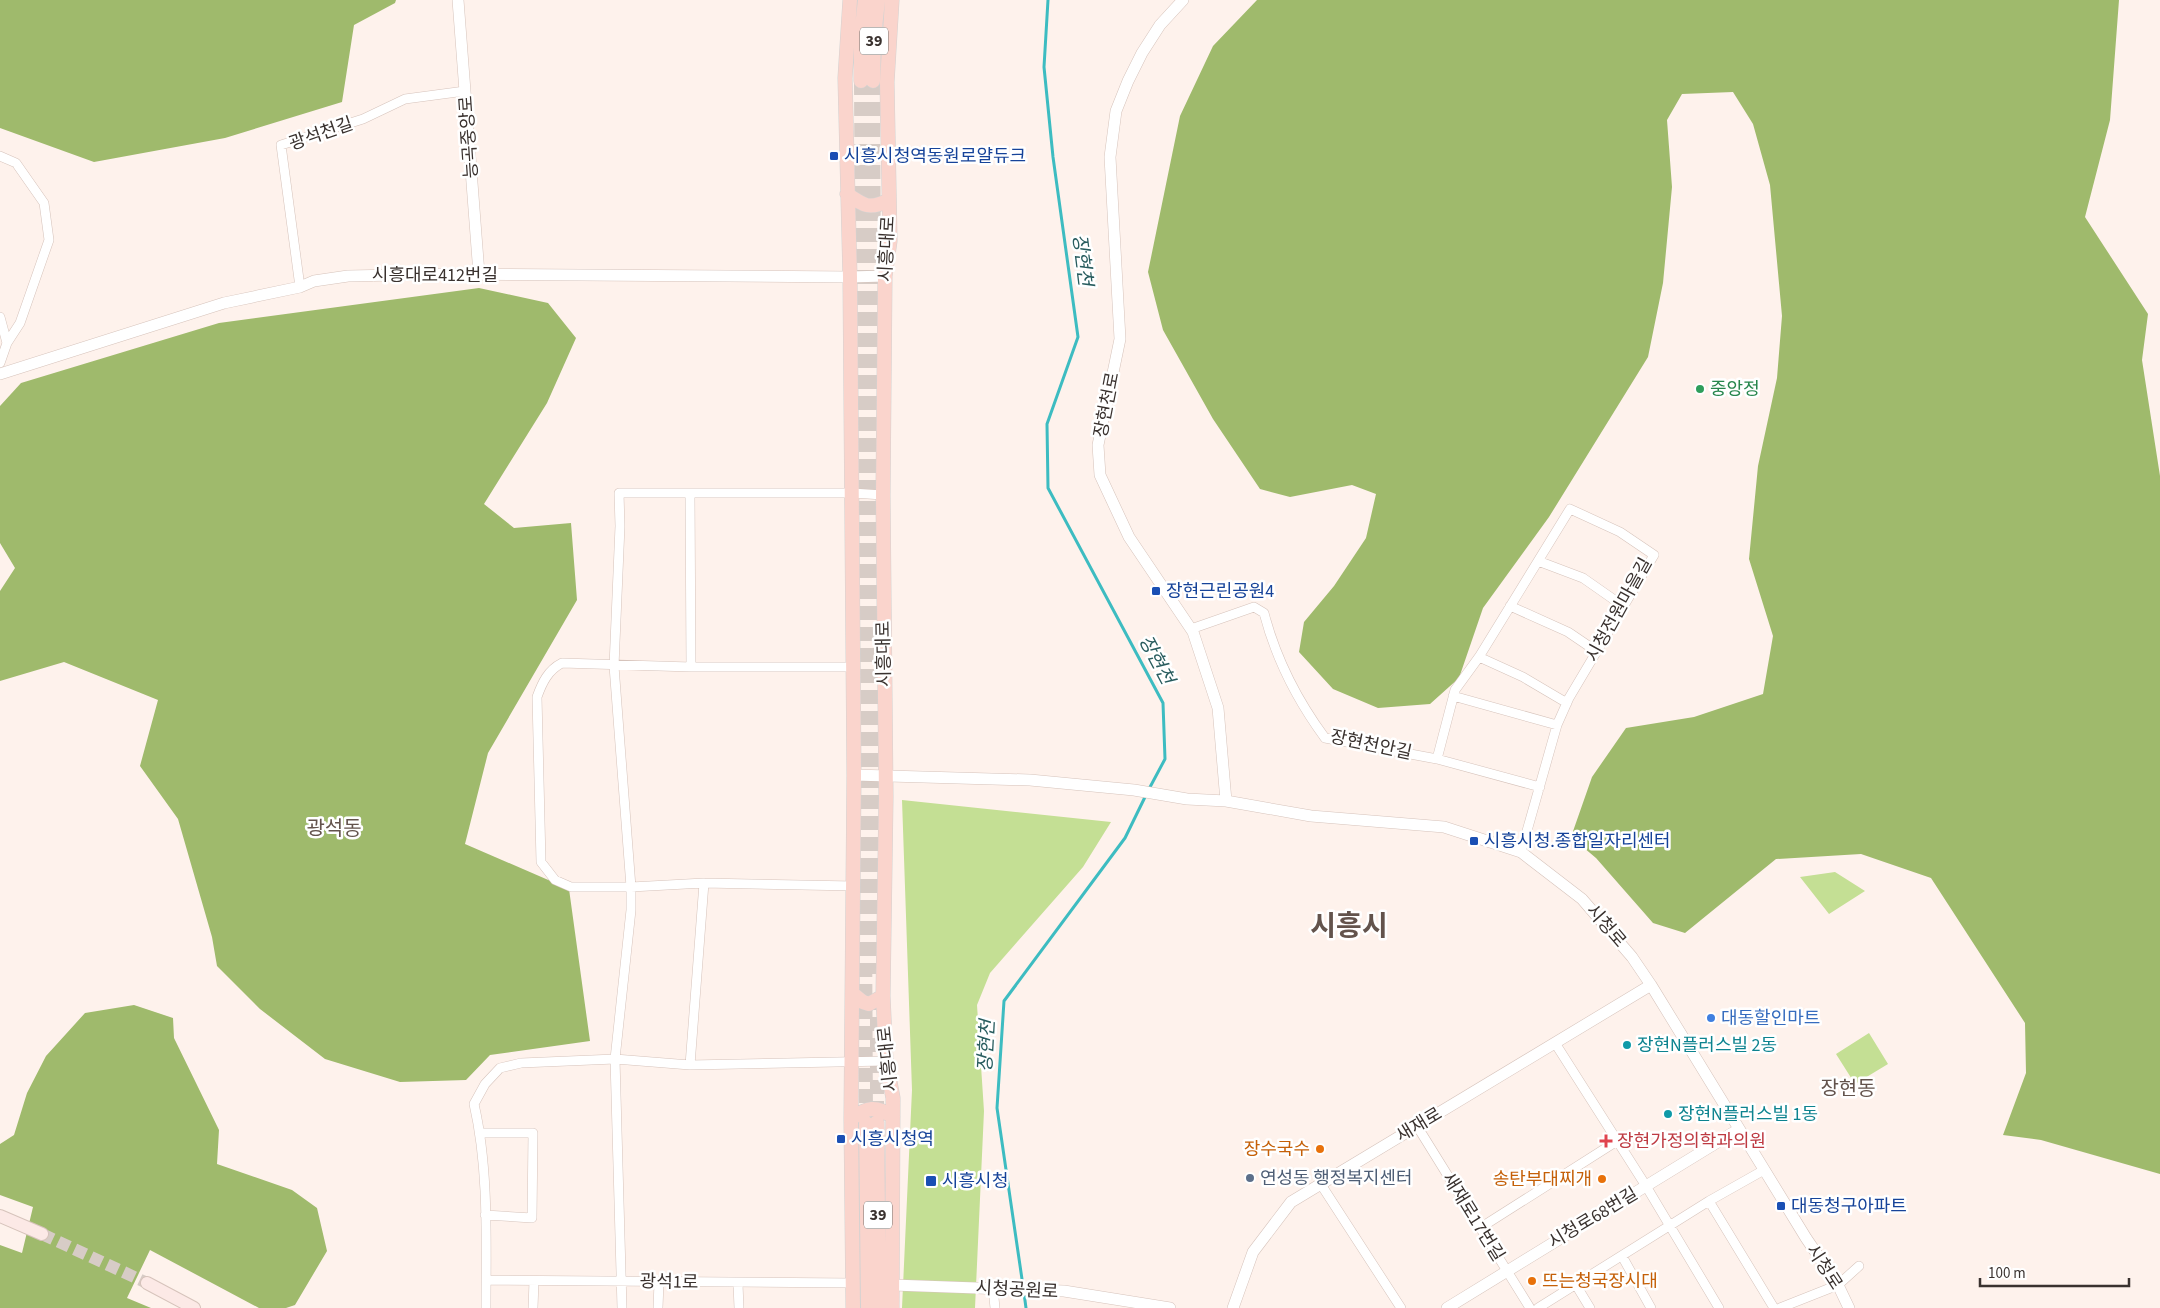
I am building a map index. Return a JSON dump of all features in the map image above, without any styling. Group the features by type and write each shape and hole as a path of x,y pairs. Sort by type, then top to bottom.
{"main road":[{"name":"시흥대로","path":"850,0 844,78 850,278 852,493 854,886 850,1119 853,1308"},
{"name":"39","path":"865,0 861,36 867,81 878,0"},
{"name":"시흥대로","path":"892,0 887,82 890,241 885,276 882,495 886,776 883,996 886,1061 893,1098 892,1308"},
{"path":"847,194 867,206 878,206 890,200"},
{"path":"853,994 869,1004 883,996"},
{"path":"850,1119 861,1111 873,1108 883,1110 893,1117"},
{"name":"39","path":"868,1308 872,1123 879,1308"},
{"path":"0,1216 42,1234"},
{"path":"147,1283 194,1308"}],"street":[{"name":"능곡중앙로","path":"458,0 479,274"},
{"name":"장현천로","path":"1183,0 1160,25 1142,53 1116,111 1110,156 1120,339 1098,445 1100,475 1110,500 1130,538 1192,629 1218,708 1226,801"},
{"name":"광석천길","path":"300,287 281,145 363,119 405,99 465,91"},
{"path":"0,156 16,163 44,203 49,240 20,323 7,343 0,363"},
{"name":"시흥대로412번길","path":"0,374 224,303 300,287 314,280 348,276 479,274 850,278 885,276"},
{"path":"0,317 7,343"},
{"path":"622,1308 615,1059 632,887 614,666 620,526 619,493 852,493 882,495"},
{"path":"690,494 691,667"},
{"name":"시청전원마을길","path":"1437,759 1454,690 1479,657 1570,509 1620,532 1654,555 1596,651 1557,725 1521,852"},
{"path":"1538,561 1583,578 1624,606"},
{"path":"1510,606 1568,632 1596,651"},
{"name":"장현천안길","path":"1192,629 1254,607 1264,613 1270,638 1286,676 1309,717 1325,738 1437,759 1540,787"},
{"path":"1479,657 1523,677 1567,703"},
{"path":"853,667 614,666 562,663 550,672 539,689 537,696 541,862 555,880 571,887 632,887 704,883 854,886"},
{"path":"1453,696 1557,725"},
{"name":"시청로","path":"854,775 1030,780 1134,790 1187,799 1226,801 1310,816 1444,827 1521,852 1582,899 1632,957 1651,984 1806,1238 1838,1285 1849,1308"},
{"path":"690,1066 704,883"},
{"name":"새재로","path":"1233,1308 1253,1252 1291,1202 1651,984"},
{"path":"1555,1042 1646,1186 1719,1308"},
{"path":"486,1308 480,1133 474,1104 485,1084 500,1068 521,1063 615,1059 690,1066 886,1061"},
{"name":"새재로17번길","path":"1417,1126 1530,1308"},
{"name":"시청로68번길","path":"1447,1308 1739,1129"},
{"path":"480,1133 533,1133 532,1218 484,1216"},
{"path":"1480,1228 1617,1141"},
{"path":"1538,1308 1709,1201 1764,1170"},
{"path":"1320,1183 1400,1308"},
{"path":"1709,1201 1774,1308"},
{"path":"1622,1256 1651,1308"},
{"path":"1780,1308 1838,1285 1859,1266"},
{"name":"광석1로","path":"486,1280 738,1284 853,1283"},
{"path":"533,1308 534,1280"},
{"path":"658,1308 659,1282"},
{"path":"738,1284 739,1308"},
{"name":"시청공원로","path":"893,1285 1064,1291 1170,1308"},
{"path":"1576,1285 1590,1308"},
{"path":"994,1308 999,1288"}],"green space":[{"path":"0,0 396,0 395,3 354,25 342,102 225,138 94,162 0,128"},
{"path":"1257,0 2119,0 2110,120 2085,217 2148,314 2142,360 2160,476 2160,1174 2041,1140 2003,1135 2026,1073 2025,1023 1931,878 1861,854 1776,859 1685,933 1653,923 1596,858 1571,837 1592,777 1626,728 1694,717 1763,694 1773,636 1749,559 1758,466 1777,378 1782,316 1770,185 1753,124 1733,92 1682,94 1667,120 1672,187 1663,283 1648,357 1549,517 1483,608 1459,678 1430,704 1378,708 1333,689 1299,652 1304,622 1334,586 1366,538 1376,494 1352,485 1290,497 1260,489 1213,419 1163,330 1148,272 1180,116 1213,46"},
{"path":"479,288 548,303 576,338 547,403 484,504 514,528 571,523 577,600 488,753 465,844 569,889 590,1041 490,1055 466,1080 400,1082 325,1059 260,1009 217,966 212,937 178,819 140,766 158,700 64,662 0,681 0,591 15,568 0,543 0,406 21,383 219,323"},
{"path":"902,800 1111,822 1083,867 990,973 977,1005 984,1111 975,1308 902,1308 912,1090"},
{"path":"1835,872 1865,891 1829,914 1800,877"},
{"path":"134,1005 173,1018 174,1038 219,1130 217,1164 292,1190 317,1208 327,1251 295,1305 286,1308 259,1308 150,1250 127,1298 151,1308 0,1308 0,1245 22,1253 33,1207 0,1195 0,1144 14,1135 27,1093 46,1056 85,1013"},
{"path":"1869,1033 1888,1064 1855,1084 1836,1054"}],"waterway":[{"name":"장현천","path":"1048,0 1044,67 1053,157 1078,337 1047,424 1048,488 1163,703 1165,759 1149,789"},
{"name":"장현천","path":"1023,1286 997,1108 1004,1001 1125,838 1146,795"},
{"name":"장현천","path":"1024,1293 1026,1308"}],"tunnel":[{"path":"861,81 866,1122"},
{"path":"873,81 877,974"},
{"path":"877,996 877,1122"},
{"path":"42,1234 147,1283"}],"place":[{"name":"시흥시청역동원로얄듀크","path":"834,156"},
{"name":"중앙정","path":"1700,389"},
{"name":"장현근린공원4","path":"1156,591"},
{"name":"시흥시청.종합일자리센터","path":"1474,841"},
{"name":"대동할인마트","path":"1711,1018"},
{"name":"장현N플러스빌 2동","path":"1627,1045"},
{"name":"장현N플러스빌 1동","path":"1668,1114"},
{"name":"시흥시청역","path":"841,1139"},
{"name":"장현가정의학과의원","path":"1606,1141"},
{"name":"장수국수","path":"1320,1149"},
{"name":"연성동 행정복지센터","path":"1250,1178"},
{"name":"송탄부대찌개","path":"1602,1179"},
{"name":"시흥시청","path":"931,1181"},
{"name":"대동청구아파트","path":"1781,1206"},
{"name":"뜨는청국장시대","path":"1532,1281"}],"district":[{"name":"광석동","path":"334,829"},
{"name":"시흥시","path":"1349,926"},
{"name":"장현동","path":"1848,1089"}]}
